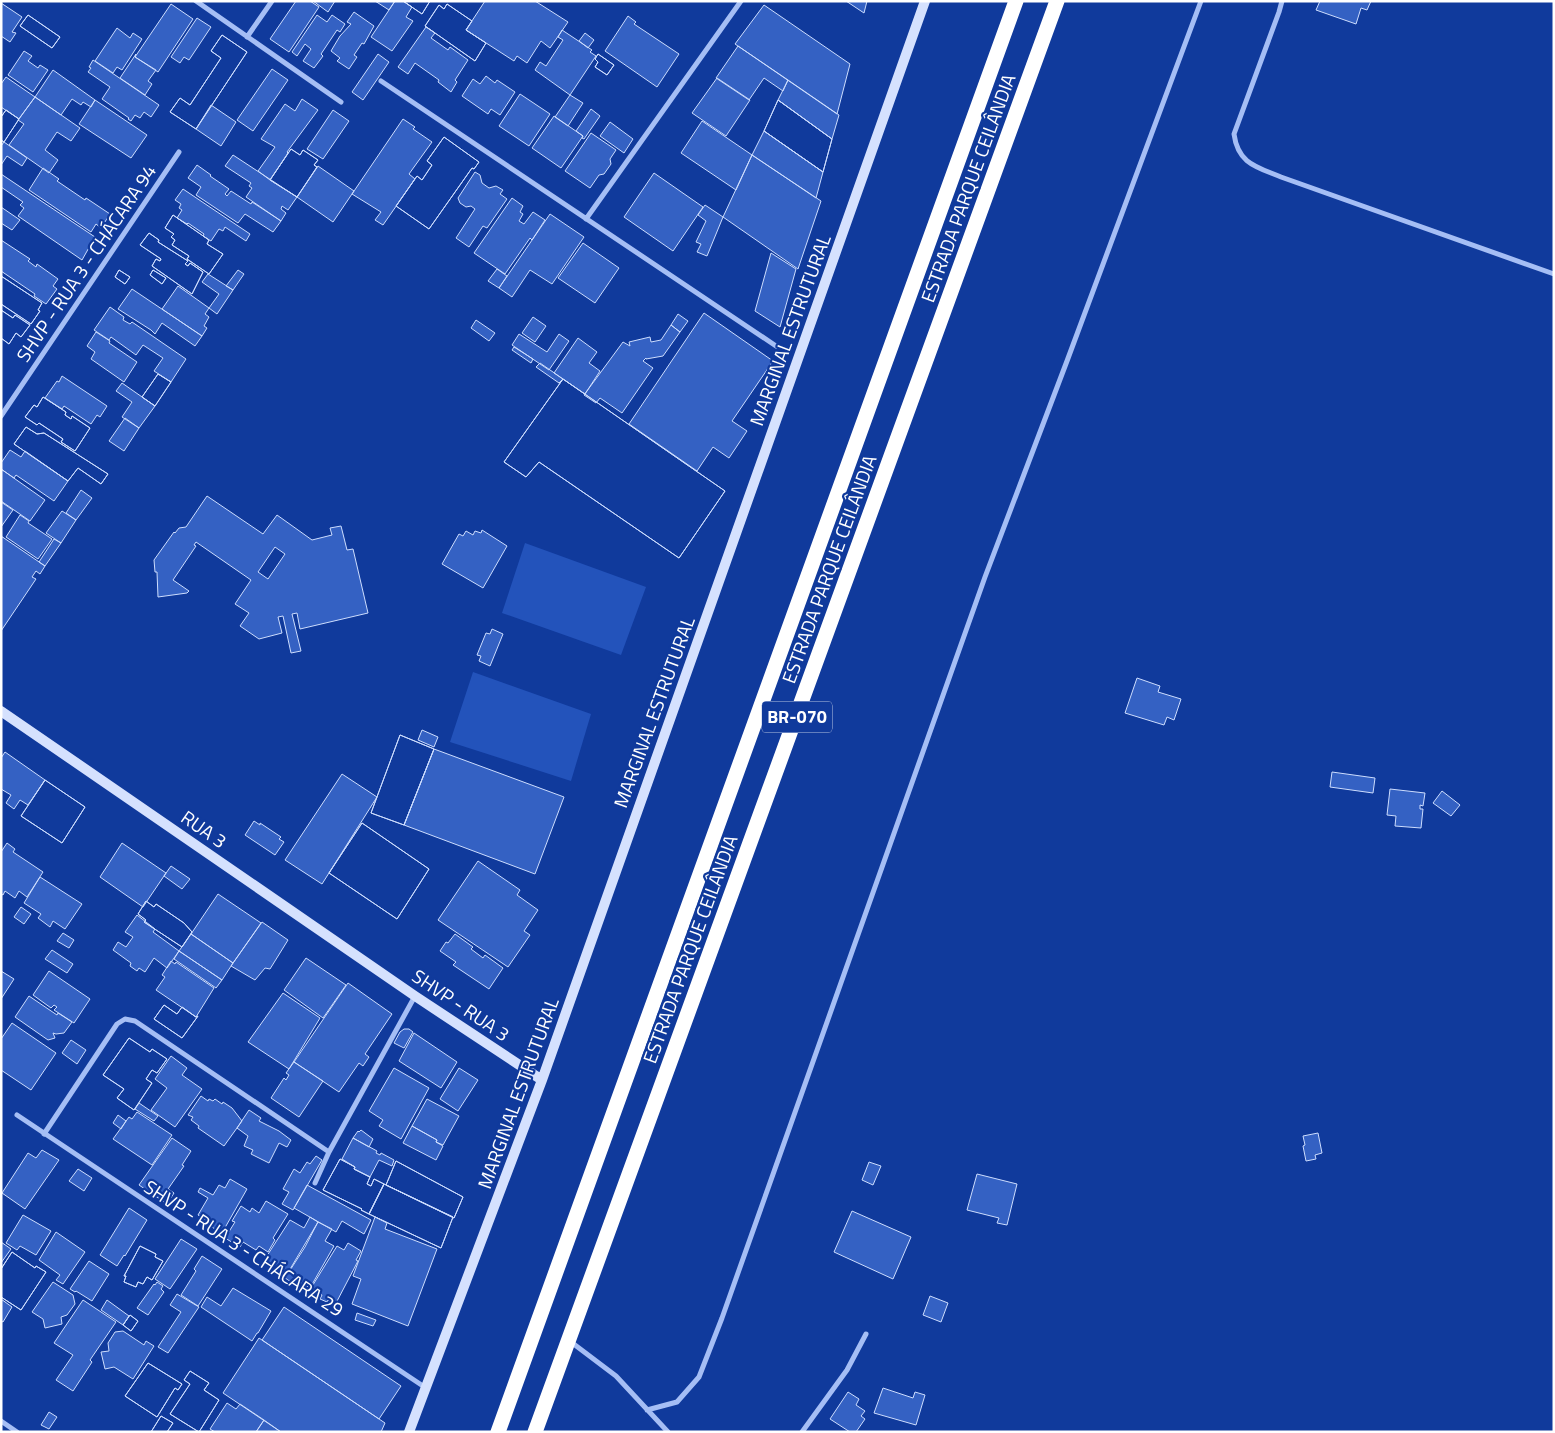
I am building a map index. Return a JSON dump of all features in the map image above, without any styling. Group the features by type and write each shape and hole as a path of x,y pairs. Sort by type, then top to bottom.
{"highway":[{"name":"ESTRADA PARQUE CEILÂNDIA","path":"498,1432 1016,1"},
{"name":"ESTRADA PARQUE CEILÂNDIA","path":"535,1432 1057,1"}],"main road":[{"name":"MARGINAL ESTRUTURAL","path":"409,1432 542,1080 925,1"},
{"name":"RUA 3","path":"1,711 387,977"},
{"name":"SHVP - RUA 3","path":"387,977 542,1080"}],"street":[{"path":"196,1 341,102"},
{"path":"248,37 272,1"},
{"path":"586,219 741,1"},
{"path":"647,1410 677,1402 699,1377 722,1318 985,576 1071,352 1201,1"},
{"path":"1282,1 1234,134 1236,147 1241,156 1253,165 1281,178 1554,274"},
{"path":"381,81 776,346"},
{"name":"SHVP - RUA 3 - CHÁCARA 94","path":"1,416 179,152"},
{"path":"315,1183 329,1152 415,996"},
{"path":"44,1134 117,1024 124,1019 135,1021 329,1152"},
{"name":"SHVP - RUA 3 - CHÁCARA 29","path":"17,1115 426,1388"},
{"path":"802,1432 848,1370 866,1334"},
{"path":"569,1340 616,1376 668,1432"},
{"path":"1,1421 17,1432"}],"shaded area":[{"path":"525,543 646,587 621,655 502,613"},
{"path":"473,672 591,714 571,781 450,742"}],"building":[{"path":"296,1 310,1 319,7 289,52 270,39"},
{"path":"313,1 335,1 328,12"},
{"path":"375,1 395,1 389,10"},
{"path":"395,1 403,1 412,7 406,17 413,21 392,51 371,37"},
{"path":"403,1 430,1 422,14"},
{"path":"403,1 430,1 422,14"},
{"path":"485,1 535,1 568,22 550,48 541,41 527,63 517,56 514,61 466,30"},
{"path":"846,1 867,1 864,13"},
{"path":"1320,1 1371,1 1367,10 1361,8 1356,24 1316,10"},
{"path":"1,3 22,17 12,32 16,33 10,42 1,36"},
{"path":"171,4 193,19 158,72 135,57"},
{"path":"447,4 472,21 466,30 486,43 475,61 425,26 439,5 444,9"},
{"path":"447,4 472,21 466,30 486,43 475,61 425,26 439,5 444,9"},
{"path":"764,5 850,64 837,114 735,44"},
{"path":"354,12 374,26 364,44 362,43 354,55 357,57 349,69 337,61 340,58 331,51 340,36 351,24 347,22"},
{"path":"28,15 60,37 52,48 20,26"},
{"path":"28,15 60,37 52,48 20,26"},
{"path":"317,15 327,22 332,15 345,24 340,32 337,30 314,68 303,61 311,49 305,44 297,56 292,52"},
{"path":"628,16 636,22 634,24 679,54 657,87 605,51"},
{"path":"197,18 211,27 189,60 184,57 180,63 171,57"},
{"path":"426,27 435,33 431,38 448,50 450,47 468,60 455,80 457,82 451,92 438,82 439,80 415,63 408,74 398,67"},
{"path":"117,28 130,38 133,33 142,39 122,70 117,67 113,73 95,61"},
{"path":"562,30 592,50 590,52 596,56 570,95 535,70 540,62 546,66 563,40 558,37"},
{"path":"585,33 594,40 588,48 579,41"},
{"path":"222,35 247,52 196,129 170,112 180,98 190,105 221,58 211,51"},
{"path":"222,35 247,52 196,129 170,112 180,98 190,105 221,58 211,51"},
{"path":"738,46 788,80 783,91 764,78 749,100 716,78"},
{"path":"24,51 32,56 28,61 38,68 40,65 48,70 33,92 8,75"},
{"path":"136,54 135,57 156,70 148,81 152,84 145,95 120,78"},
{"path":"378,54 389,62 363,100 352,92"},
{"path":"598,54 614,65 607,75 595,67 598,62 595,59"},
{"path":"598,54 614,65 607,75 595,67 598,62 595,59"},
{"path":"93,60 159,105 151,117 144,112 140,118 135,115 131,121 102,99 110,87 88,72"},
{"path":"272,69 288,80 253,131 237,120"},
{"path":"53,70 95,100 91,107 83,102 81,105 72,99 61,115 35,97"},
{"path":"486,76 495,83 497,80 515,92 500,115 491,109 488,114 462,96 473,79 480,84"},
{"path":"6,77 35,97 19,119 1,107 1,84"},
{"path":"717,78 750,100 726,136 692,113"},
{"path":"788,80 839,115 832,139 778,100"},
{"path":"520,94 550,114 529,146 499,126"},
{"path":"570,95 583,103 568,126 555,117"},
{"path":"35,97 80,128 71,141 57,132 45,150 58,160 49,173 9,145 24,124 18,120"},
{"path":"302,99 318,110 287,152 270,180 258,171 275,147 261,139 285,104 295,111"},
{"path":"95,100 147,135 131,158 79,124"},
{"path":"778,100 832,139 823,172 764,131"},
{"path":"778,100 832,139 823,172 764,131"},
{"path":"211,105 236,122 221,146 196,129"},
{"path":"591,109 600,116 584,139 576,131"},
{"path":"6,110 19,119 4,142 1,140 1,117"},
{"path":"6,110 19,119 4,142 1,140 1,117"},
{"path":"333,110 349,121 323,159 307,149"},
{"path":"554,116 583,136 561,168 532,148"},
{"path":"403,119 415,127 413,129 432,142 409,174 415,179 383,225 375,220 381,212 352,194"},
{"path":"702,121 752,155 736,190 681,153"},
{"path":"610,122 633,139 624,153 600,136"},
{"path":"764,131 823,172 816,198 752,155"},
{"path":"591,133 616,150 610,159 611,164 604,174 599,175 590,188 565,171"},
{"path":"444,137 479,162 474,169 472,168 429,229 396,206 417,176 422,180 432,165 427,161"},
{"path":"444,137 479,162 474,169 472,168 429,229 396,206 417,176 422,180 432,165 427,161"},
{"path":"4,142 27,158 22,166 7,156 1,165 1,146"},
{"path":"291,149 300,155 303,150 318,160 314,165 317,167 297,197 270,180"},
{"path":"291,149 300,155 303,150 318,160 314,165 317,167 297,197 270,180"},
{"path":"233,155 297,197 288,210 282,206 281,209 286,213 281,221 246,197 252,188 249,186 251,183 225,166"},
{"path":"752,155 821,201 798,269 723,217"},
{"path":"197,165 229,189 225,194 227,196 231,191 281,221 273,232 245,214 238,223 196,195 201,187 188,178"},
{"path":"318,166 354,191 333,222 297,197"},
{"path":"43,168 59,179 57,181 110,214 101,228 96,224 91,232 29,190"},
{"path":"475,172 480,175 482,183 489,188 496,186 503,190 500,194 507,199 487,228 483,226 469,247 456,238 475,209 471,206 466,207 460,203 458,198"},
{"path":"654,173 703,207 673,251 624,217"},
{"path":"1,174 95,237 82,260 18,216 24,208 20,205 23,202 1,187"},
{"path":"183,189 250,234 246,241 225,227 223,231 219,229 211,241 188,223 177,218 182,210 179,208 181,204 175,200"},
{"path":"512,198 523,206 520,212 523,214 519,221 524,224 533,212 545,220 505,274 474,253"},
{"path":"705,205 723,217 707,256 697,252 701,244 696,242 706,221 698,215"},
{"path":"1,207 20,220 12,230 1,223"},
{"path":"550,214 584,237 552,284 530,270 512,297 499,288"},
{"path":"173,215 209,240 207,244 223,254 209,274 187,259 189,256 172,245 175,240 171,237 174,234 165,228"},
{"path":"173,215 209,240 207,244 223,254 209,274 187,259 189,256 172,245 175,240 171,237 174,234 165,228"},
{"path":"149,233 159,240 158,242 188,261 185,264 188,266 190,263 203,272 192,294 152,266 156,259 160,261 161,259 140,245"},
{"path":"149,233 159,240 158,242 188,261 185,264 188,266 190,263 203,272 192,294 152,266 156,259 160,261 161,259 140,245"},
{"path":"1,240 30,259 28,261 36,267 37,264 58,279 53,286 57,289 46,304 34,296 35,294 1,271"},
{"path":"583,243 619,268 595,303 558,278"},
{"path":"771,253 796,269 780,327 755,311"},
{"path":"497,269 507,276 499,288 488,281"},
{"path":"119,270 130,277 125,284 115,277"},
{"path":"119,270 130,277 125,284 115,277"},
{"path":"153,270 166,278 162,284 150,275"},
{"path":"153,270 166,278 162,284 150,275"},
{"path":"238,270 244,274 233,290 226,286"},
{"path":"208,274 233,290 217,314 209,308 219,294 202,282"},
{"path":"1,276 42,303 38,310 40,311 31,324 1,304"},
{"path":"1,276 42,303 38,310 40,311 31,324 1,304"},
{"path":"178,286 209,308 205,314 209,317 204,326 207,328 202,336 162,309"},
{"path":"132,289 202,336 195,346 162,323 155,334 118,309"},
{"path":"110,307 124,317 123,320 130,324 132,322 186,359 171,382 154,371 163,358 143,345 136,355 111,337 109,340 94,330"},
{"path":"1,310 13,318 15,315 30,325 21,337 16,333 9,344 1,338"},
{"path":"1,310 13,318 15,315 30,325 21,337 16,333 9,344 1,338"},
{"path":"704,313 773,361 732,421 747,431 729,458 713,447 697,471 629,424"},
{"path":"678,314 688,321 680,332 671,325"},
{"path":"533,317 546,326 535,342 522,333"},
{"path":"476,320 495,333 489,341 471,328"},
{"path":"671,325 680,332 663,356 646,358 643,361 653,368 622,413 600,398 596,403 584,395 623,342 630,346 629,342 650,337 651,342 661,340"},
{"path":"96,332 137,362 124,382 91,359 95,352 87,346"},
{"path":"519,334 547,352 559,334 569,341 549,370 512,345"},
{"path":"578,338 597,352 589,363 600,371 585,394 554,373"},
{"path":"514,347 533,359 531,363 512,350"},
{"path":"540,363 563,379 559,383 536,367"},
{"path":"158,374 171,382 155,406 142,397"},
{"path":"158,374 171,382 155,406 142,397"},
{"path":"62,376 107,406 100,417 97,415 91,424 64,406 62,409 45,398"},
{"path":"563,379 725,491 679,558 539,462 526,477 504,462"},
{"path":"563,379 725,491 679,558 539,462 526,477 504,462"},
{"path":"122,383 155,406 139,428 122,417 132,402 116,391"},
{"path":"43,397 66,412 65,415 71,419 72,416 90,428 75,451 61,442 63,439 39,423 37,425 25,417 34,405 37,407"},
{"path":"43,397 66,412 65,415 71,419 72,416 90,428 75,451 61,442 63,439 39,423 37,425 25,417 34,405 37,407"},
{"path":"125,418 139,428 124,451 109,441"},
{"path":"26,427 37,434 44,433 108,474 101,484 78,468 68,481 14,444"},
{"path":"26,427 37,434 44,433 108,474 101,484 78,468 68,481 14,444"},
{"path":"10,450 21,457 25,451 68,481 54,501 16,475 14,478 1,469 1,463"},
{"path":"1,469 45,500 30,521 1,501"},
{"path":"81,490 92,498 76,520 66,513"},
{"path":"207,496 263,534 277,515 312,540 332,535 330,528 341,526 347,550 353,549 368,613 300,629 297,613 292,614 301,651 291,653 283,616 278,617 282,633 259,639 240,626 249,613 235,604 251,580 196,542 194,545 196,546 173,580 189,591 187,593 158,597 157,572 155,572 154,560 174,532 179,528 186,527","holes":["275,547 285,554 268,579 258,572"]},
{"path":"1,502 13,510 1,527"},
{"path":"62,511 76,520 61,543 46,533"},
{"path":"20,515 29,521 28,523 52,539 38,559 6,537"},
{"path":"482,530 507,546 483,588 442,564 459,534 463,536 466,531 473,535 475,531 481,533"},
{"path":"1,536 45,566 40,574 36,571 32,577 36,579 1,631"},
{"path":"54,539 61,543 45,566 39,562"},
{"path":"492,629 503,634 490,666 479,661 481,656 477,655 486,633 490,634"},
{"path":"1137,678 1160,686 1158,692 1181,699 1174,720 1167,717 1164,725 1125,713"},
{"path":"422,730 438,737 434,747 418,740"},
{"path":"400,735 434,749 404,825 371,813"},
{"path":"400,735 434,749 404,825 371,813"},
{"path":"434,749 564,797 535,874 404,825"},
{"path":"5,752 45,780 28,805 20,800 14,809 6,803 11,795 1,789 1,758"},
{"path":"1332,772 1375,778 1373,793 1330,787"},
{"path":"342,774 377,797 322,884 285,860"},
{"path":"45,780 85,807 62,843 21,816"},
{"path":"45,780 85,807 62,843 21,816"},
{"path":"1390,789 1425,793 1423,806 1420,805 1420,809 1423,809 1421,828 1395,826 1396,816 1387,815"},
{"path":"1442,791 1460,805 1451,816 1433,803"},
{"path":"254,821 281,837 279,839 284,842 275,855 245,835"},
{"path":"362,823 429,869 397,919 329,873"},
{"path":"362,823 429,869 397,919 329,873"},
{"path":"7,843 15,849 13,852 43,872 27,897 19,891 15,898 5,891 3,895 1,894 1,852"},
{"path":"122,843 166,873 143,907 100,877"},
{"path":"478,861 520,890 517,895 538,910 524,931 530,935 508,967 438,920"},
{"path":"171,866 190,879 182,889 164,876"},
{"path":"40,877 82,904 65,929 53,921 50,927 38,918 41,914 24,903"},
{"path":"218,894 261,923 233,963 191,934"},
{"path":"146,901 154,907 156,904 184,923 192,932 182,947 144,922 146,920 138,914"},
{"path":"146,901 154,907 156,904 184,923 192,932 182,947 144,922 146,920 138,914"},
{"path":"21,907 31,914 24,924 14,917"},
{"path":"137,915 155,929 153,932 179,951 167,968 154,958 145,972 139,968 137,971 130,966 131,963 113,950 118,942 126,947 133,937 125,932"},
{"path":"262,922 288,940 270,969 265,968 255,980 231,966"},
{"path":"63,933 74,940 69,948 57,941"},
{"path":"191,934 233,963 222,980 179,951"},
{"path":"455,934 473,947 471,949 483,958 485,955 503,968 489,989 453,965 456,962 440,951"},
{"path":"52,950 73,964 67,973 45,959"},
{"path":"179,951 222,980 216,988 174,959"},
{"path":"306,958 346,985 323,1018 284,990"},
{"path":"171,961 175,964 176,962 214,988 196,1017 156,990 165,977 162,975"},
{"path":"1,971 14,979 1,999"},
{"path":"49,971 90,999 74,1023 54,1010 57,1007 54,1005 51,1008 33,995"},
{"path":"348,983 392,1014 365,1054 369,1057 363,1066 359,1063 339,1092 294,1062"},
{"path":"283,993 320,1018 289,1069 248,1042"},
{"path":"29,996 57,1015 58,1013 72,1022 64,1033 53,1033 55,1038 48,1040 15,1017"},
{"path":"164,1005 177,1014 182,1007 196,1017 198,1016 182,1038 154,1019"},
{"path":"164,1005 177,1014 182,1007 196,1017 198,1016 182,1038 154,1019"},
{"path":"12,1023 56,1053 31,1090 1,1070 1,1039"},
{"path":"404,1029 409,1029 413,1032 404,1048 394,1043 400,1032"},
{"path":"414,1033 457,1062 441,1088 399,1061"},
{"path":"129,1038 150,1052 152,1049 167,1059 157,1073 152,1070 146,1079 152,1083 134,1110 117,1098 124,1089 103,1075"},
{"path":"129,1038 150,1052 152,1049 167,1059 157,1073 152,1070 146,1079 152,1083 134,1110 117,1098 124,1089 103,1075"},
{"path":"71,1040 86,1050 77,1064 62,1053"},
{"path":"171,1056 187,1068 182,1075 202,1089 175,1127 151,1110 167,1088 155,1079"},
{"path":"294,1062 323,1081 299,1117 271,1098 284,1078 286,1080 289,1075 286,1073"},
{"path":"394,1068 429,1088 401,1139 379,1126 383,1120 369,1111"},
{"path":"459,1068 478,1080 458,1111 440,1099"},
{"path":"201,1096 208,1101 209,1099 213,1101 215,1099 222,1104 223,1102 232,1108 242,1121 224,1146 198,1128 199,1126 191,1120 193,1117 188,1115"},
{"path":"427,1099 459,1116 443,1145 412,1126"},
{"path":"139,1103 158,1116 154,1121 135,1109"},
{"path":"249,1110 261,1118 259,1121 279,1131 291,1140 287,1147 279,1143 269,1163 251,1154 253,1150 244,1146 248,1136 237,1128"},
{"path":"137,1112 172,1135 152,1165 113,1139 129,1117 132,1119"},
{"path":"118,1115 126,1121 121,1129 113,1123"},
{"path":"412,1126 437,1140 436,1142 443,1146 436,1160 403,1143"},
{"path":"361,1130 373,1139 369,1147 353,1138"},
{"path":"1318,1133 1322,1153 1315,1155 1316,1159 1306,1161 1303,1136"},
{"path":"172,1138 191,1151 182,1165 184,1166 168,1189 174,1193 167,1204 139,1185"},
{"path":"353,1138 377,1151 376,1153 380,1155 381,1153 394,1160 392,1166 379,1160 370,1177 354,1169 355,1167 342,1159"},
{"path":"42,1150 59,1160 25,1209 2,1193 28,1153 36,1158"},
{"path":"316,1156 322,1160 293,1210 282,1204 289,1192 283,1189 294,1169 300,1173 307,1162 310,1164"},
{"path":"340,1159 370,1177 367,1184 371,1186 374,1179 384,1184 369,1214 323,1190"},
{"path":"340,1159 370,1177 367,1184 371,1186 374,1179 384,1184 369,1214 323,1190"},
{"path":"396,1161 463,1197 454,1218 386,1185"},
{"path":"396,1161 463,1197 454,1218 386,1185"},
{"path":"869,1162 881,1166 873,1185 862,1180"},
{"path":"78,1169 92,1178 84,1191 69,1181"},
{"path":"977,1174 1017,1184 1007,1225 997,1223 999,1218 967,1210"},
{"path":"230,1179 247,1189 222,1233 210,1226 211,1223 198,1215 208,1198 198,1192 200,1188 213,1195 219,1185 225,1188"},
{"path":"384,1184 453,1217 441,1248 369,1214"},
{"path":"384,1184 453,1217 441,1248 369,1214"},
{"path":"307,1185 371,1220 364,1234 342,1221 336,1232 294,1208"},
{"path":"266,1201 288,1214 273,1238 275,1240 268,1252 259,1246 256,1250 243,1242 240,1247 225,1238 235,1222 232,1221 241,1206 250,1212 252,1208 259,1213"},
{"path":"129,1208 147,1220 117,1266 100,1255"},
{"path":"852,1211 911,1237 893,1279 834,1252"},
{"path":"23,1215 51,1231 36,1255 20,1246 17,1250 6,1243"},
{"path":"310,1217 318,1222 286,1276 263,1262 290,1220 304,1228"},
{"path":"375,1217 387,1223 385,1229 437,1249 408,1326 352,1304 361,1279 353,1276"},
{"path":"318,1222 332,1229 325,1241 334,1246 310,1288 300,1282 297,1286 285,1278"},
{"path":"56,1232 85,1252 63,1284 56,1280 60,1275 39,1260"},
{"path":"181,1239 197,1249 170,1289 155,1279"},
{"path":"1,1242 11,1249 1,1263"},
{"path":"348,1243 361,1251 356,1260 358,1261 335,1305 328,1300 327,1302 320,1299 322,1295 311,1288 337,1246 344,1250"},
{"path":"140,1246 156,1254 155,1257 163,1261 152,1280 147,1277 143,1284 138,1282 136,1287 124,1282 126,1276 124,1276"},
{"path":"140,1246 156,1254 155,1257 163,1261 152,1280 147,1277 143,1284 138,1282 136,1287 124,1282 126,1276 124,1276"},
{"path":"12,1252 35,1268 36,1266 46,1272 21,1310 1,1297 1,1269"},
{"path":"12,1252 35,1268 36,1266 46,1272 21,1310 1,1297 1,1269"},
{"path":"202,1256 222,1269 198,1306 181,1295 196,1271 194,1269"},
{"path":"89,1261 109,1274 92,1301 70,1289"},
{"path":"53,1282 73,1295 75,1304 67,1315 61,1317 62,1324 45,1328 43,1319 32,1312"},
{"path":"157,1282 163,1286 161,1289 164,1292 148,1315 137,1308"},
{"path":"233,1288 271,1311 252,1341 201,1307 207,1297 221,1306"},
{"path":"177,1294 199,1307 168,1353 158,1347 181,1312 170,1305"},
{"path":"930,1296 948,1303 941,1322 923,1315"},
{"path":"1,1299 12,1307 3,1322 1,1321"},
{"path":"83,1300 116,1322 90,1360 92,1362 73,1391 56,1380 73,1355 54,1343"},
{"path":"107,1300 129,1316 123,1325 101,1310"},
{"path":"284,1307 401,1386 379,1419 262,1340"},
{"path":"357,1313 376,1320 373,1326 355,1320"},
{"path":"130,1315 138,1321 131,1331 123,1325"},
{"path":"130,1315 138,1321 131,1331 123,1325"},
{"path":"123,1331 144,1345 146,1341 154,1346 133,1379 114,1367 105,1369 101,1352 109,1351 108,1343 115,1332"},
{"path":"259,1338 385,1423 381,1432 281,1432 223,1393"},
{"path":"148,1363 182,1384 178,1390 175,1388 157,1417 125,1396"},
{"path":"148,1363 182,1384 178,1390 175,1388 157,1417 125,1396"},
{"path":"190,1371 209,1383 204,1390 219,1400 199,1432 170,1414 190,1384 184,1380"},
{"path":"190,1371 209,1383 204,1390 219,1400 199,1432 170,1414 190,1384 184,1380"},
{"path":"883,1388 913,1398 915,1392 925,1395 916,1425 874,1413"},
{"path":"848,1392 859,1399 856,1405 865,1411 861,1416 865,1419 856,1432 850,1432 830,1419"},
{"path":"227,1403 236,1409 240,1404 264,1420 256,1432 215,1432 210,1429"},
{"path":"49,1412 57,1417 49,1429 41,1425"},
{"path":"161,1416 173,1423 167,1432 151,1432"},
{"path":"161,1416 173,1423 167,1432 151,1432"},
{"path":"264,1420 281,1432 256,1432"}]}
